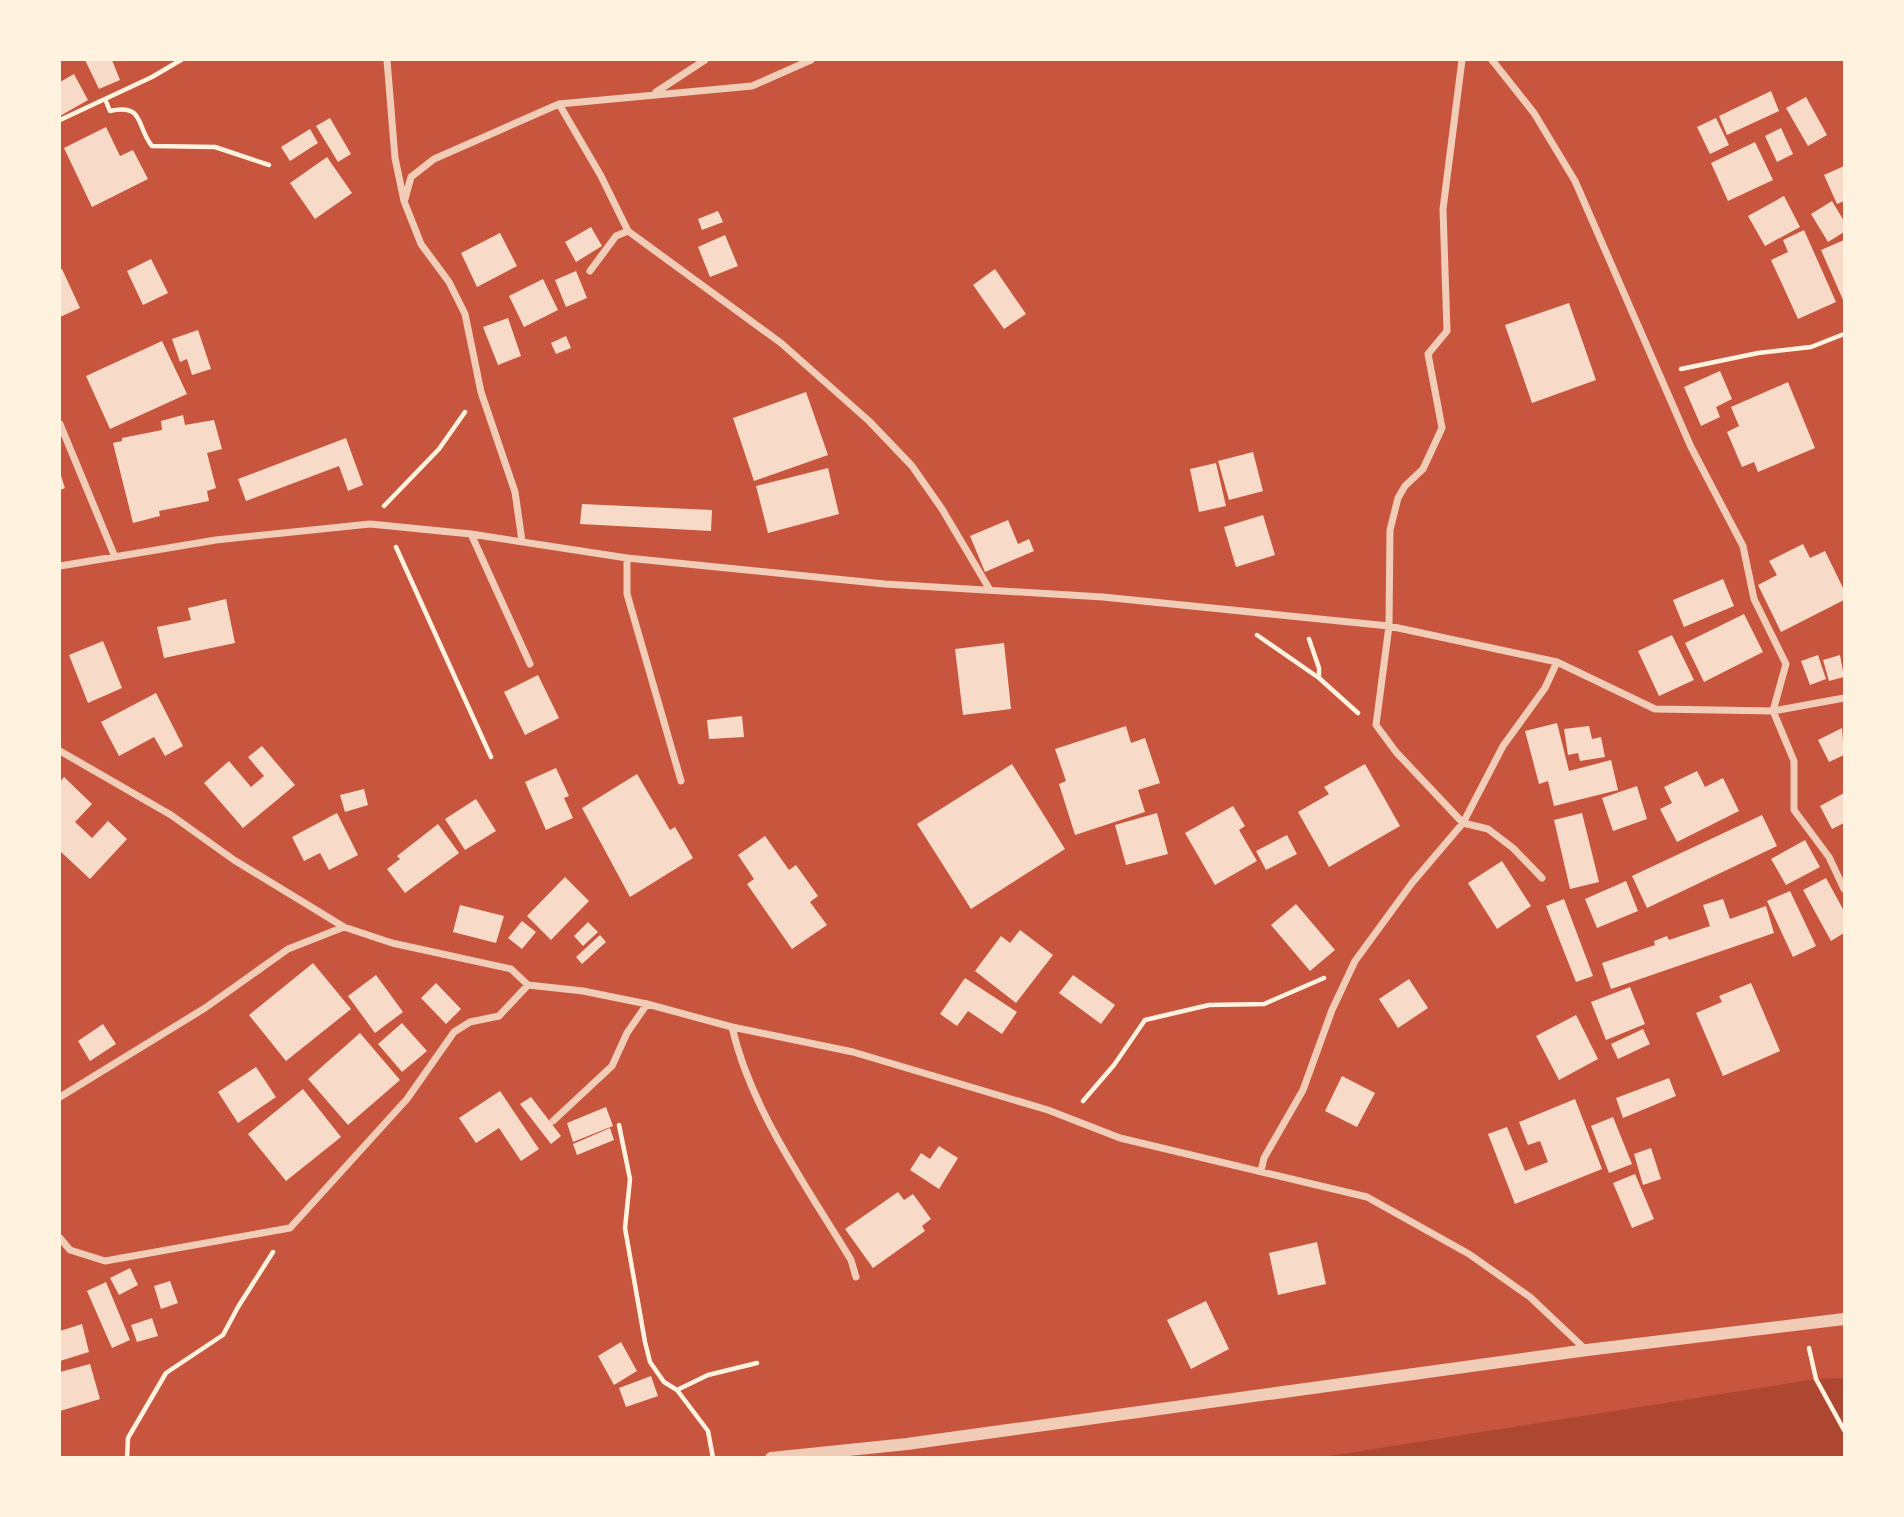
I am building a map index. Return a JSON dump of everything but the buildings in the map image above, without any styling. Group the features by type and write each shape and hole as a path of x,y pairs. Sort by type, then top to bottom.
{"street":[{"path":"387,60 395,158 404,201 421,244 449,282 466,314 481,392 515,492 522,541"},
{"path":"654,93 705,60"},
{"path":"404,201 411,177 434,159 559,104 654,93 752,86 811,60"},
{"path":"1462,60 1443,209 1447,331 1427,354 1442,428 1423,469 1405,486 1398,498 1390,530 1389,626 1376,725 1396,752 1463,823 1488,829 1513,848 1542,878"},
{"path":"1492,60 1534,113 1575,181 1691,447 1743,546 1754,598 1786,664 1773,711 1794,761 1794,810 1829,857 1844,889"},
{"path":"559,104 601,176 628,231 781,343 869,421 912,466 935,498 990,590"},
{"path":"590,271 616,236 628,231"},
{"path":"60,424 115,557"},
{"path":"60,566 284,531 370,524 471,534 627,558 885,584 1226,609 1389,626 1557,662 1655,709 1773,711 1844,698"},
{"path":"471,534 530,664"},
{"path":"627,558 627,594 681,780"},
{"path":"1261,1171 1264,1158 1303,1090 1332,1010 1355,961 1398,900 1463,823 1503,746 1545,688 1557,662"},
{"path":"60,751 171,815 223,853 344,927 454,958 511,969 528,985 583,991 647,1004 732,1027 853,1052 1048,1110 1120,1138 1367,1197 1469,1254 1530,1297 1587,1350"},
{"path":"60,1097 205,1008 288,948 344,927"},
{"path":"60,1238 70,1250 105,1261 290,1228 407,1099 454,1032 470,1022 499,1016 528,985"},
{"path":"553,1121 612,1066 627,1033 647,1004"},
{"path":"732,1027 740,1062 790,1157 851,1260 856,1277"},
{"path":"771,1458 907,1444 1587,1350 1844,1319"}],"path":[{"path":"60,120 181,60"},
{"path":"105,99 110,111 126,108 135,113 152,146 215,146 270,165"},
{"path":"1660,372 1758,353 1811,347 1844,334"},
{"path":"370,524 393,494 439,449 471,402 481,392"},
{"path":"395,526 396,547 491,757"},
{"path":"1226,609 1259,637 1319,678 1356,712 1376,725"},
{"path":"1305,617 1320,668 1319,678"},
{"path":"1048,1110 1079,1107 1145,1020 1209,1005 1264,1004 1355,961"},
{"path":"619,1125 628,1157 630,1179 625,1228 639,1322 650,1362 664,1382 677,1390 708,1430 713,1458"},
{"path":"127,1458 128,1438 166,1373 223,1335 253,1282 290,1228"},
{"path":"1804,1322 1816,1379 1844,1430"},
{"path":"677,1390 708,1375 757,1363"}],"shaded area":[{"path":"1844,1378 1844,1457 1317,1458 1816,1379"}]}
